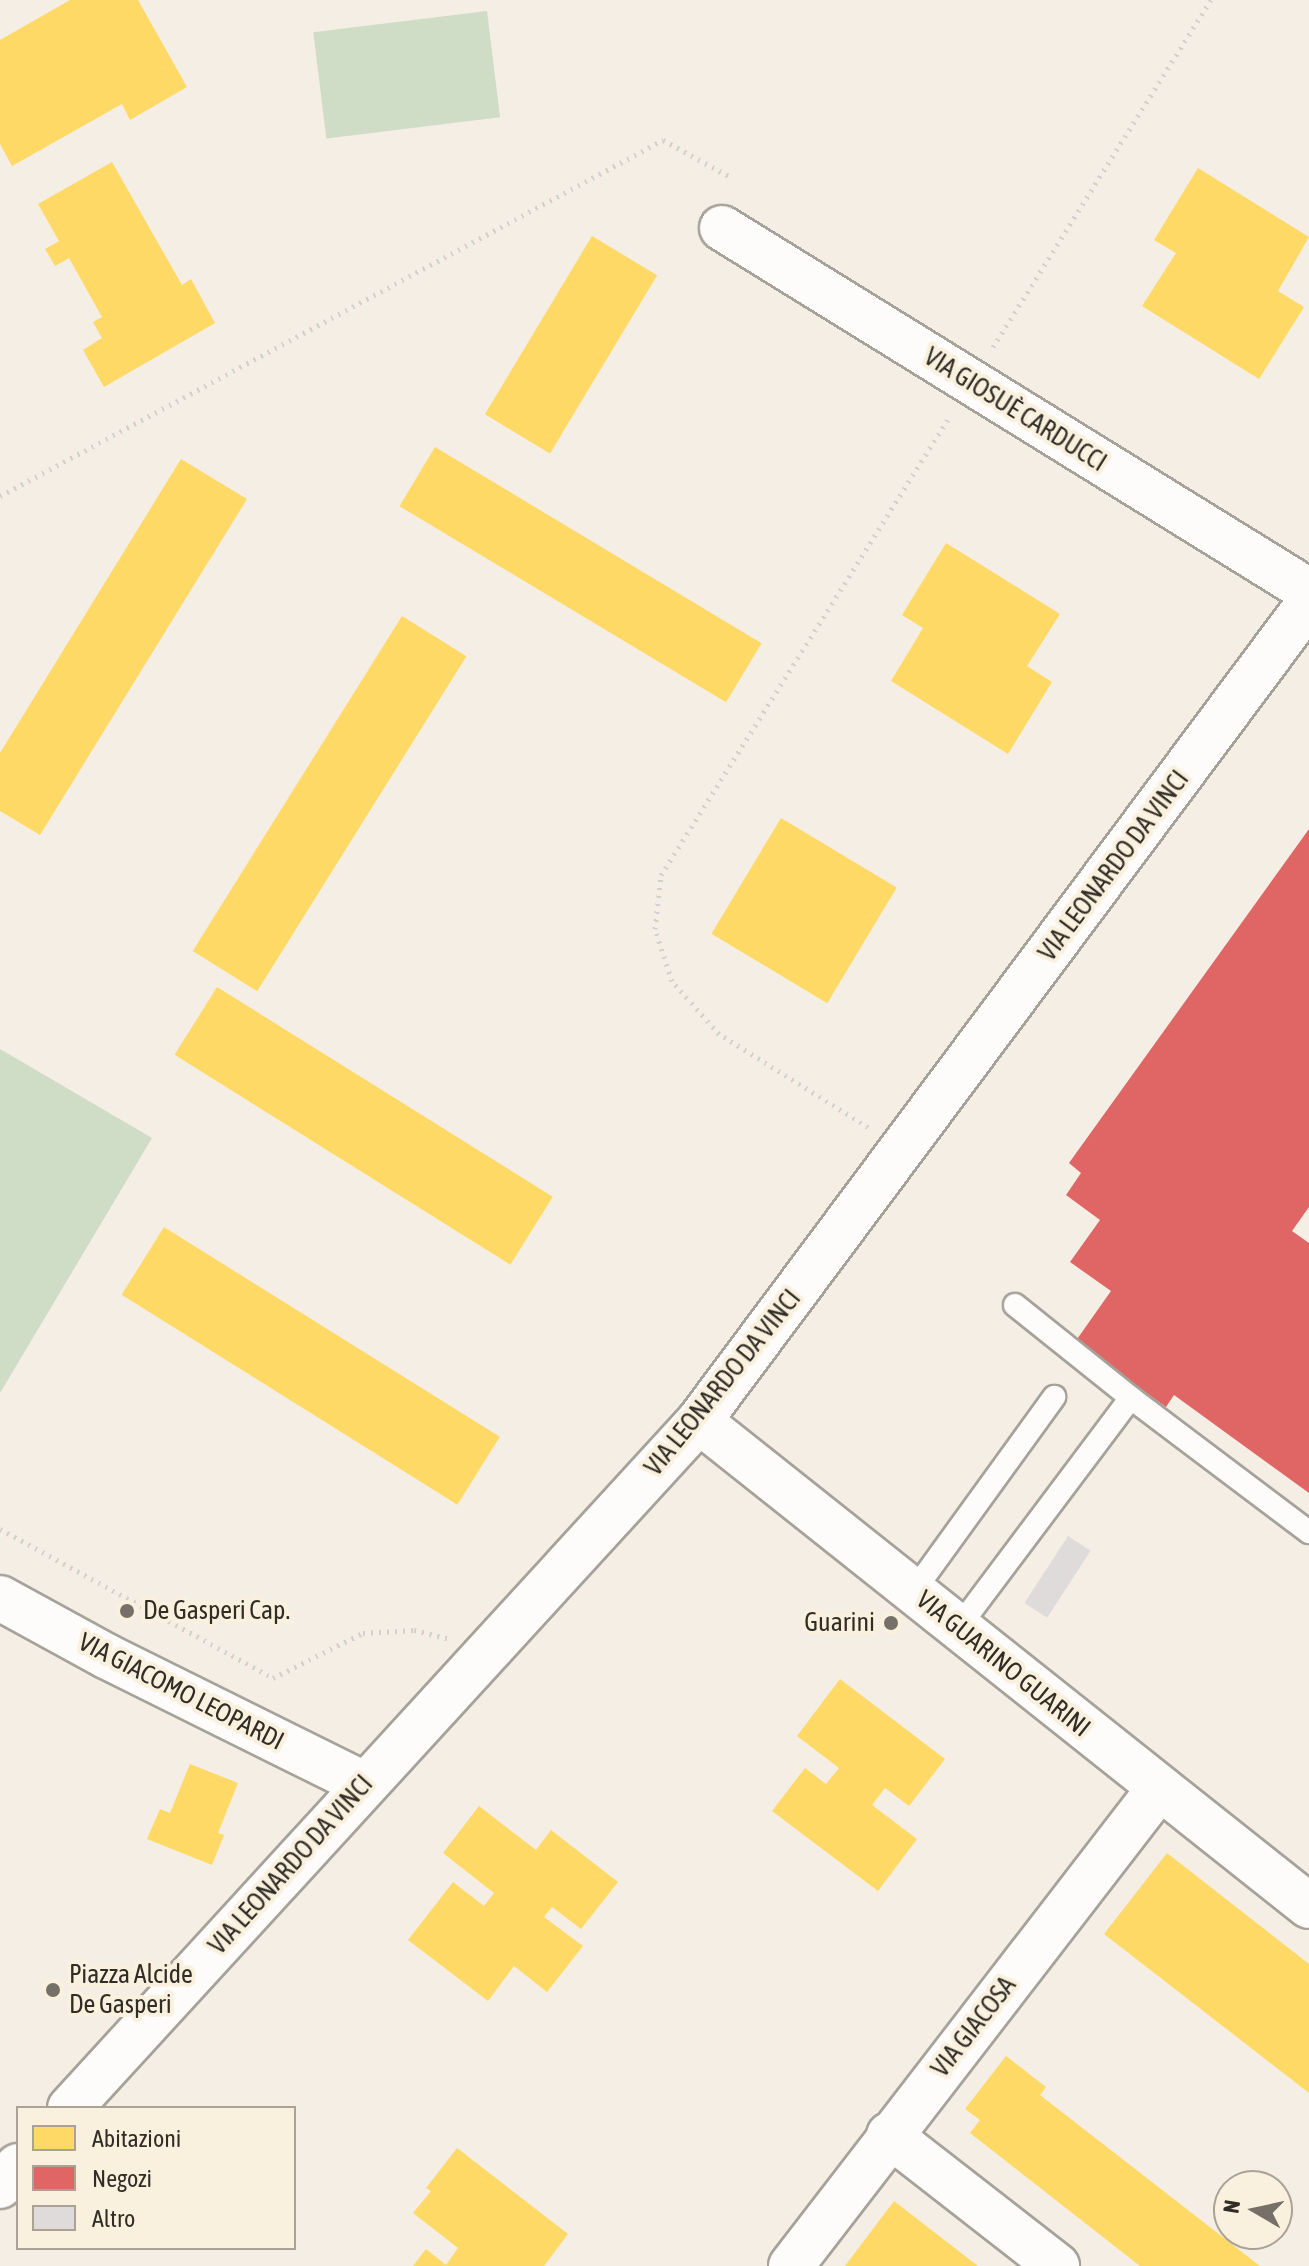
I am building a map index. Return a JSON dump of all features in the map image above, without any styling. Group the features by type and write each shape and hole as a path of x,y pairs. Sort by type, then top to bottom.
{"street":[{"name":"VIA GIOSUÈ CARDUCCI","path":"722,228 1309,591"},
{"name":"VIA LEONARDO DA VINCI","path":"72,2106 699,1421 1309,603"},
{"name":"VIA GUARINO GUARINI","path":"699,1421 1158,1790 1309,1906"},
{"name":"VIA GIACOMO LEOPARDI","path":"0,1598 106,1656 364,1784"},
{"name":"VIA GIACOSA","path":"791,2266 1158,1790"},
{"path":"889,2135 1057,2266"},
{"path":"0,2186 16,2168"}],"lane":[{"path":"1015,1305 1131,1398 1309,1532"},
{"path":"913,1592 1054,1397"},
{"path":"958,1628 1131,1398"}],"path":[{"path":"903,1149 719,1034 672,981 655,929 661,875 1211,0"},
{"path":"0,496 663,140 732,178"},
{"path":"0,1529 273,1678 363,1633 414,1630 490,1648"}],"green space":[{"path":"487,11 500,117 326,139 313,32"},
{"path":"0,1049 152,1138 0,1393"}],"building: Abitazioni":[{"path":"70,0 138,0 187,87 130,120 122,104 12,166 0,144 0,40"},
{"path":"112,162 182,285 191,279 215,323 104,387 83,350 102,338 93,322 102,317 69,258 55,266 45,249 59,241 38,204"},
{"path":"1198,168 1309,237 1278,291 1304,307 1259,379 1142,306 1176,253 1154,240"},
{"path":"592,236 657,275 550,453 485,414"},
{"path":"435,447 762,643 726,702 399,506"},
{"path":"181,459 247,499 40,835 0,811 0,753"},
{"path":"946,543 1060,614 1027,666 1052,682 1008,754 891,681 923,628 902,615"},
{"path":"402,616 466,656 257,991 193,951"},
{"path":"781,818 897,888 827,1003 711,934"},
{"path":"217,987 553,1197 510,1265 175,1055"},
{"path":"164,1227 500,1437 457,1505 122,1295"},
{"path":"840,1679 945,1759 909,1806 885,1788 872,1805 917,1839 878,1891 772,1811 805,1768 826,1784 839,1768 797,1736"},
{"path":"190,1764 238,1783 218,1833 224,1835 212,1865 147,1839 160,1809 170,1813"},
{"path":"479,1806 536,1850 551,1830 618,1882 581,1929 552,1907 544,1917 583,1946 547,1992 514,1966 488,2001 408,1940 453,1882 484,1906 494,1893 443,1853"},
{"path":"1167,1853 1309,1964 1309,2093 1104,1934"},
{"path":"1006,2056 1046,2087 1040,2095 1213,2229 1213,2250 1239,2250 1260,2266 1140,2266 970,2133 980,2120 965,2109"},
{"path":"457,2148 568,2234 544,2266 413,2266 426,2249 446,2265 458,2248 413,2213 431,2191 426,2188"},
{"path":"894,2201 978,2266 845,2266"}],"building: Negozi":[{"path":"1309,829 1309,1207 1292,1231 1309,1243 1309,1493 1174,1395 1166,1407 1075,1342 1111,1291 1070,1262 1100,1220 1066,1195 1081,1173 1069,1163"}],"building: Altro":[{"path":"1068,1536 1091,1551 1047,1618 1024,1603"}],"place":[{"name":"De Gasperi Cap.","path":"127,1611"},
{"name":"Guarini","path":"891,1623"},
{"name":"Piazza Alcide De Gasperi","path":"53,1990"}]}
